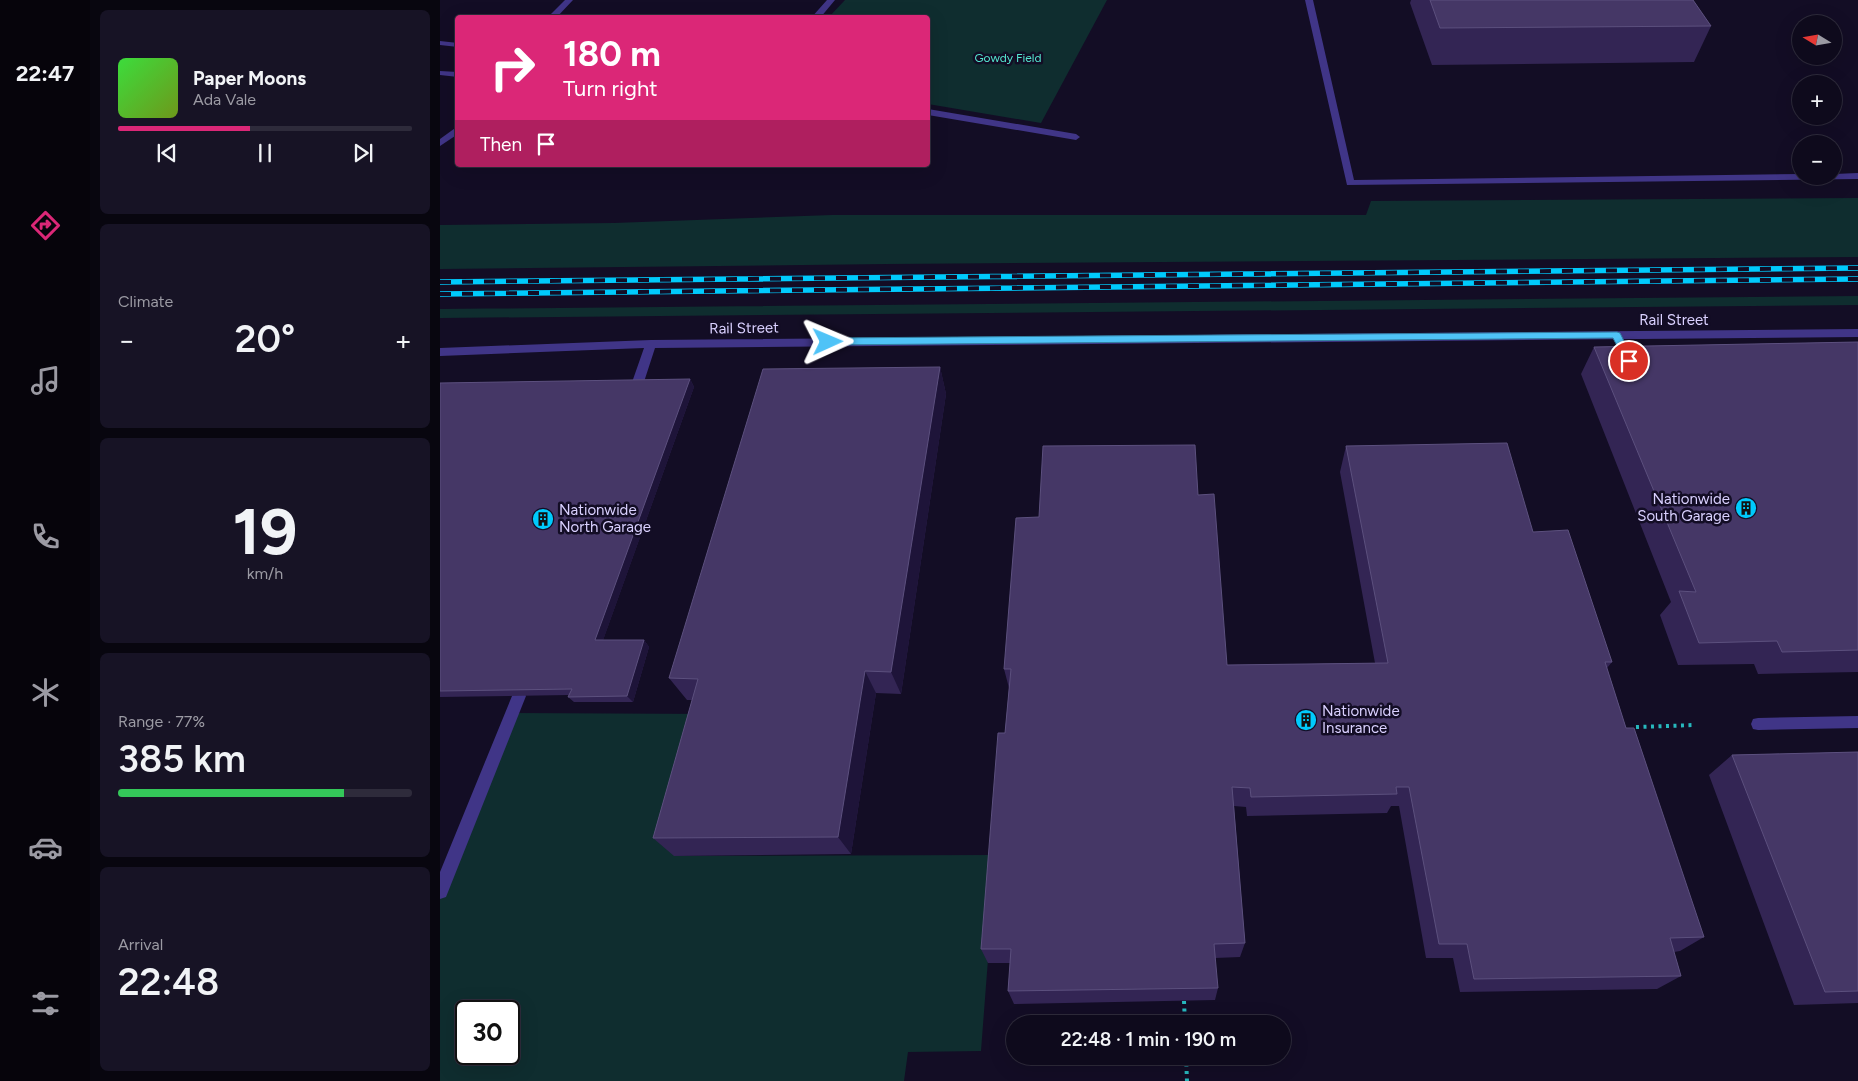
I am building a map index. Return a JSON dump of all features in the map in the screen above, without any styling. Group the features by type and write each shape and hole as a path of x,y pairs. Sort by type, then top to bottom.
{"street":[{"path":"554,15 569,0"},
{"path":"818,15 831,0"},
{"path":"1309,0 1350,183 1858,176"},
{"path":"442,45 455,45"},
{"path":"440,73 455,75"},
{"path":"930,112 1076,137"},
{"path":"440,143 455,131"},
{"name":"Rail Street","path":"440,352 651,344 1619,339 1858,334"},
{"path":"636,388 651,344"},
{"path":"440,891 519,696"},
{"path":"1758,724 1858,722"}],"path":[{"path":"1636,727 1695,725"},
{"path":"1184,1001 1185,1015"},
{"path":"1186,1065 1187,1081"}],"green space":[{"name":"Gowdy Field","path":"845,0 1107,0 1041,123 930,104 930,15 831,15"},
{"path":"1858,198 1858,257 440,269 440,225 614,223 832,215 1366,215 1371,201"},
{"path":"1858,296 1858,305 440,318 440,309"},
{"path":"512,713 712,714 674,856 996,855 981,1051 908,1052 904,1081 440,1081 440,891"}],"building":[{"path":"1430,0 1693,0 1711,26 1440,28"},
{"name":"Nationwide South Garage","path":"1858,342 1858,650 1782,652 1777,641 1699,643 1679,591 1696,592 1594,347"},
{"path":"940,367 891,672 865,671 838,837 653,838 698,679 669,678 763,369"},
{"name":"Nationwide North Garage","path":"690,379 595,640 644,640 627,696 568,697 572,689 440,691 440,383"},
{"name":"Nationwide Insurance","path":"1507,443 1533,532 1568,530 1612,662 1605,662 1626,728 1634,728 1704,937 1670,938 1681,976 1474,979 1467,944 1439,944 1409,787 1396,787 1397,794 1251,797 1250,788 1232,787 1245,943 1214,944 1218,988 1008,991 1011,949 981,949 998,733 1005,733 1011,669 1004,669 1016,518 1039,517 1043,446 1195,445 1198,495 1214,494 1227,665 1388,663 1346,446"},
{"path":"1858,752 1858,991 1825,992 1732,755"}],"railway":[{"path":"440,282 1858,268"},
{"path":"440,294 1858,279"}],"place":[{"name":"Nationwide South Garage","path":"1746,508"},
{"name":"Nationwide North Garage","path":"543,519"},
{"name":"Nationwide Insurance","path":"1306,720"}],"route":[{"path":"828,342 1617,335 1629,361"}]}
